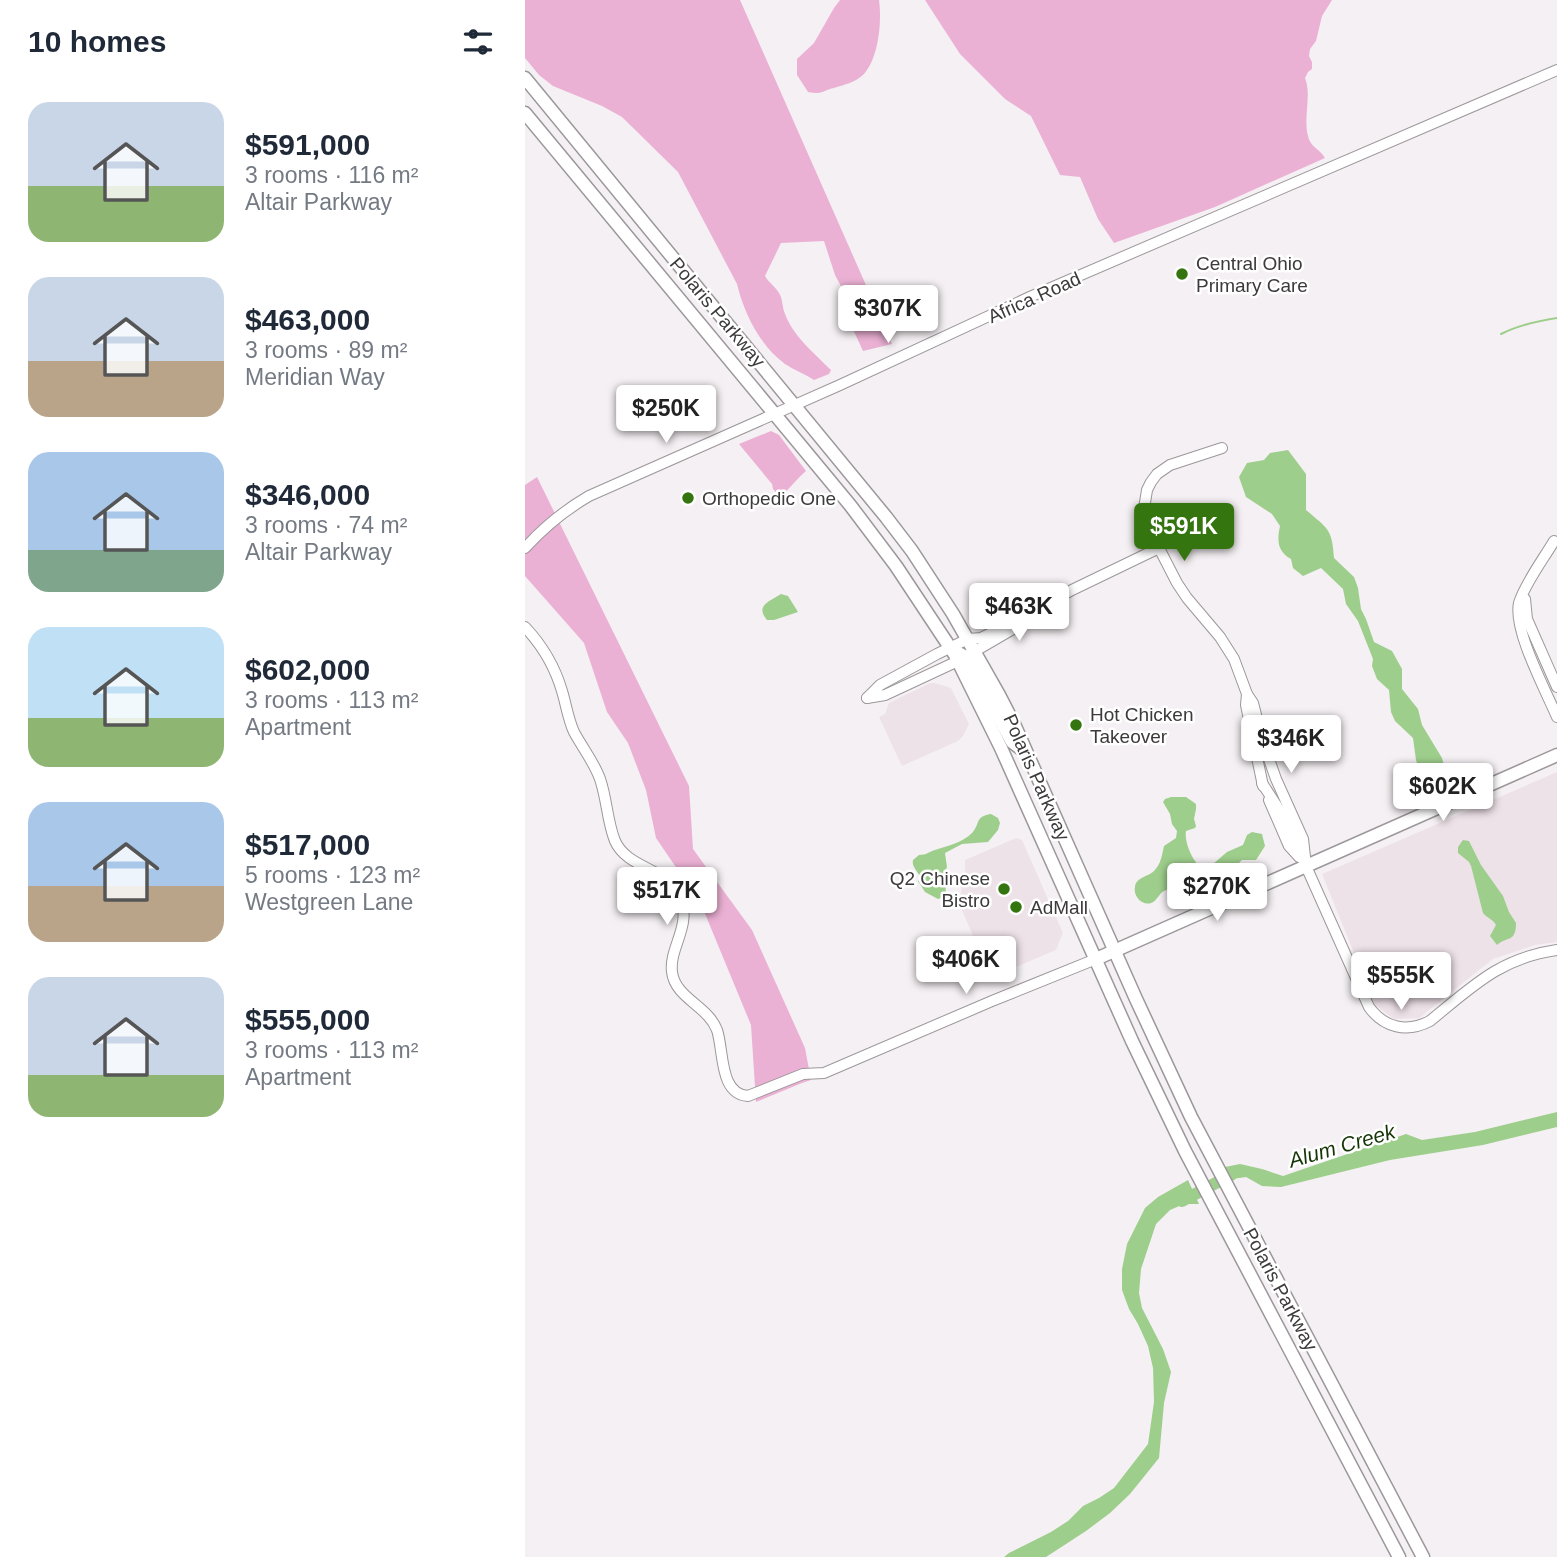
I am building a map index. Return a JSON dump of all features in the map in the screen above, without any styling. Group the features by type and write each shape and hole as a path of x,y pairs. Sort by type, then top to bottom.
{"main road":[{"name":"Polaris Parkway","path":"525,78 905,543 968,639 966,657 1001,748 1155,1090 1399,1557"},
{"name":"Polaris Parkway","path":"525,113 850,505 896,566 950,648"},
{"path":"950,648 966,657"},
{"name":"Polaris Parkway","path":"966,657 1012,742 1027,754 1191,1117 1423,1557"},
{"path":"1095,959 1557,754"}],"street":[{"name":"Africa Road","path":"525,548 554,520 589,496 1032,296 1557,69"},
{"path":"1221,448 1170,465 1157,474 1147,491 1144,509 1159,548 1187,598 1220,637 1234,659 1247,694 1254,703 1263,742 1276,779 1303,839 1306,866"},
{"path":"1554,541 1525,590 1519,604 1518,616 1533,664 1557,717"},
{"path":"1041,608 966,657 885,695 867,698 880,685 937,654 968,639 982,638 1072,590 1159,548"},
{"path":"1525,590 1527,619 1557,687"},
{"path":"525,627 555,670 573,730 600,778 616,843 623,853 663,877 678,891 684,912 682,930 673,959 675,981 683,994 709,1017 716,1029 726,1074 734,1092 740,1096 748,1096 803,1074 824,1073 1095,959"},
{"path":"1247,694 1246,705 1262,783 1289,846 1306,866 1369,1007 1380,1019 1397,1028 1413,1027 1430,1021 1481,979 1500,967 1527,956 1557,950"}],"shaded area":[{"path":"525,0 740,0 892,344 863,351 850,323 858,318 835,275 824,241 781,243 765,276 780,295 793,330 831,370 829,374 814,380 776,357 754,328 737,284 678,172 622,117 553,86 539,75 525,58"},
{"path":"840,0 879,0 880,28 873,58 864,74 854,81 819,93 808,92 797,75 797,59 814,43"},
{"path":"925,0 1332,0 1322,16 1316,41 1310,49 1312,69 1305,78 1308,92 1308,136 1325,158 1215,207 1114,243 1098,219 1080,177 1060,175 1031,116 1005,99 960,54"},
{"path":"771,431 779,435 806,471 780,497 739,444"},
{"path":"1288,450 1306,474 1306,510 1327,530 1332,541 1334,558 1354,577 1361,609 1374,642 1392,651 1402,669 1402,689 1418,709 1422,725 1442,758 1445,769 1435,777 1420,772 1413,738 1395,721 1391,712 1389,690 1377,679 1372,666 1373,659 1358,621 1346,604 1343,589 1321,568 1303,576 1293,568 1291,559 1279,545 1280,526 1272,514 1246,497 1239,477 1247,463 1264,460 1270,453"},
{"path":"537,477 689,786 693,849 752,930 805,1048 811,1080 756,1102 751,1025 701,904 656,838 646,790 628,743 607,712 584,643 525,576 525,485"},
{"path":"781,594 788,596 798,612 767,620 762,611 763,607"},
{"path":"930,683 951,688 969,724 958,741 902,766 879,717 885,714 889,703"},
{"path":"1557,772 1557,942 1535,945 1493,959 1419,1018 1394,1019 1375,1005 1322,874"},
{"path":"1171,797 1186,797 1196,804 1196,826 1186,831 1186,835 1192,856 1201,867 1213,864 1227,852 1243,845 1247,835 1252,832 1262,834 1265,846 1256,860 1242,860 1233,870 1212,876 1191,891 1162,892 1148,904 1139,900 1135,894 1136,884 1154,871 1160,862 1164,846 1176,838 1177,831 1163,802"},
{"path":"991,814 998,818 1000,823 988,842 962,844 945,853 947,867 944,874 944,897 938,899 925,892 918,881 921,879 913,860 919,855 964,839 972,833 980,819"},
{"path":"1016,838 1022,840 1063,933 1056,950 997,975 988,972 959,903 965,860"},
{"path":"1463,840 1469,841 1481,865 1503,896 1516,923 1513,936 1497,945 1490,936 1496,925 1483,913 1471,866 1458,853 1458,847"},
{"path":"1557,1112 1557,1127 1483,1145 1390,1160 1281,1187 1262,1186 1246,1177 1232,1179 1225,1167 1240,1164 1283,1176 1406,1134 1422,1140 1475,1132"},
{"path":"1188,1180 1199,1204 1184,1204 1170,1210 1156,1224 1141,1269 1139,1293 1142,1308 1163,1349 1171,1372 1164,1403 1159,1458 1130,1494 1110,1513 1046,1557 1004,1557 1051,1532 1068,1521 1083,1506 1114,1488 1148,1444 1154,1402 1153,1368 1148,1346 1122,1290 1122,1269 1127,1244 1145,1208 1158,1197"}],"waterway":[{"path":"1501,334 1528,324 1557,318"},
{"name":"Alum Creek","path":"1182,1201 1231,1175"}],"place":[{"name":"Central Ohio Primary Care","path":"1182,274"},
{"name":"Orthopedic One","path":"688,498"},
{"name":"Hot Chicken Takeover","path":"1076,725"},
{"name":"Q2 Chinese Bistro","path":"1004,889"},
{"name":"AdMall","path":"1016,907"}]}
